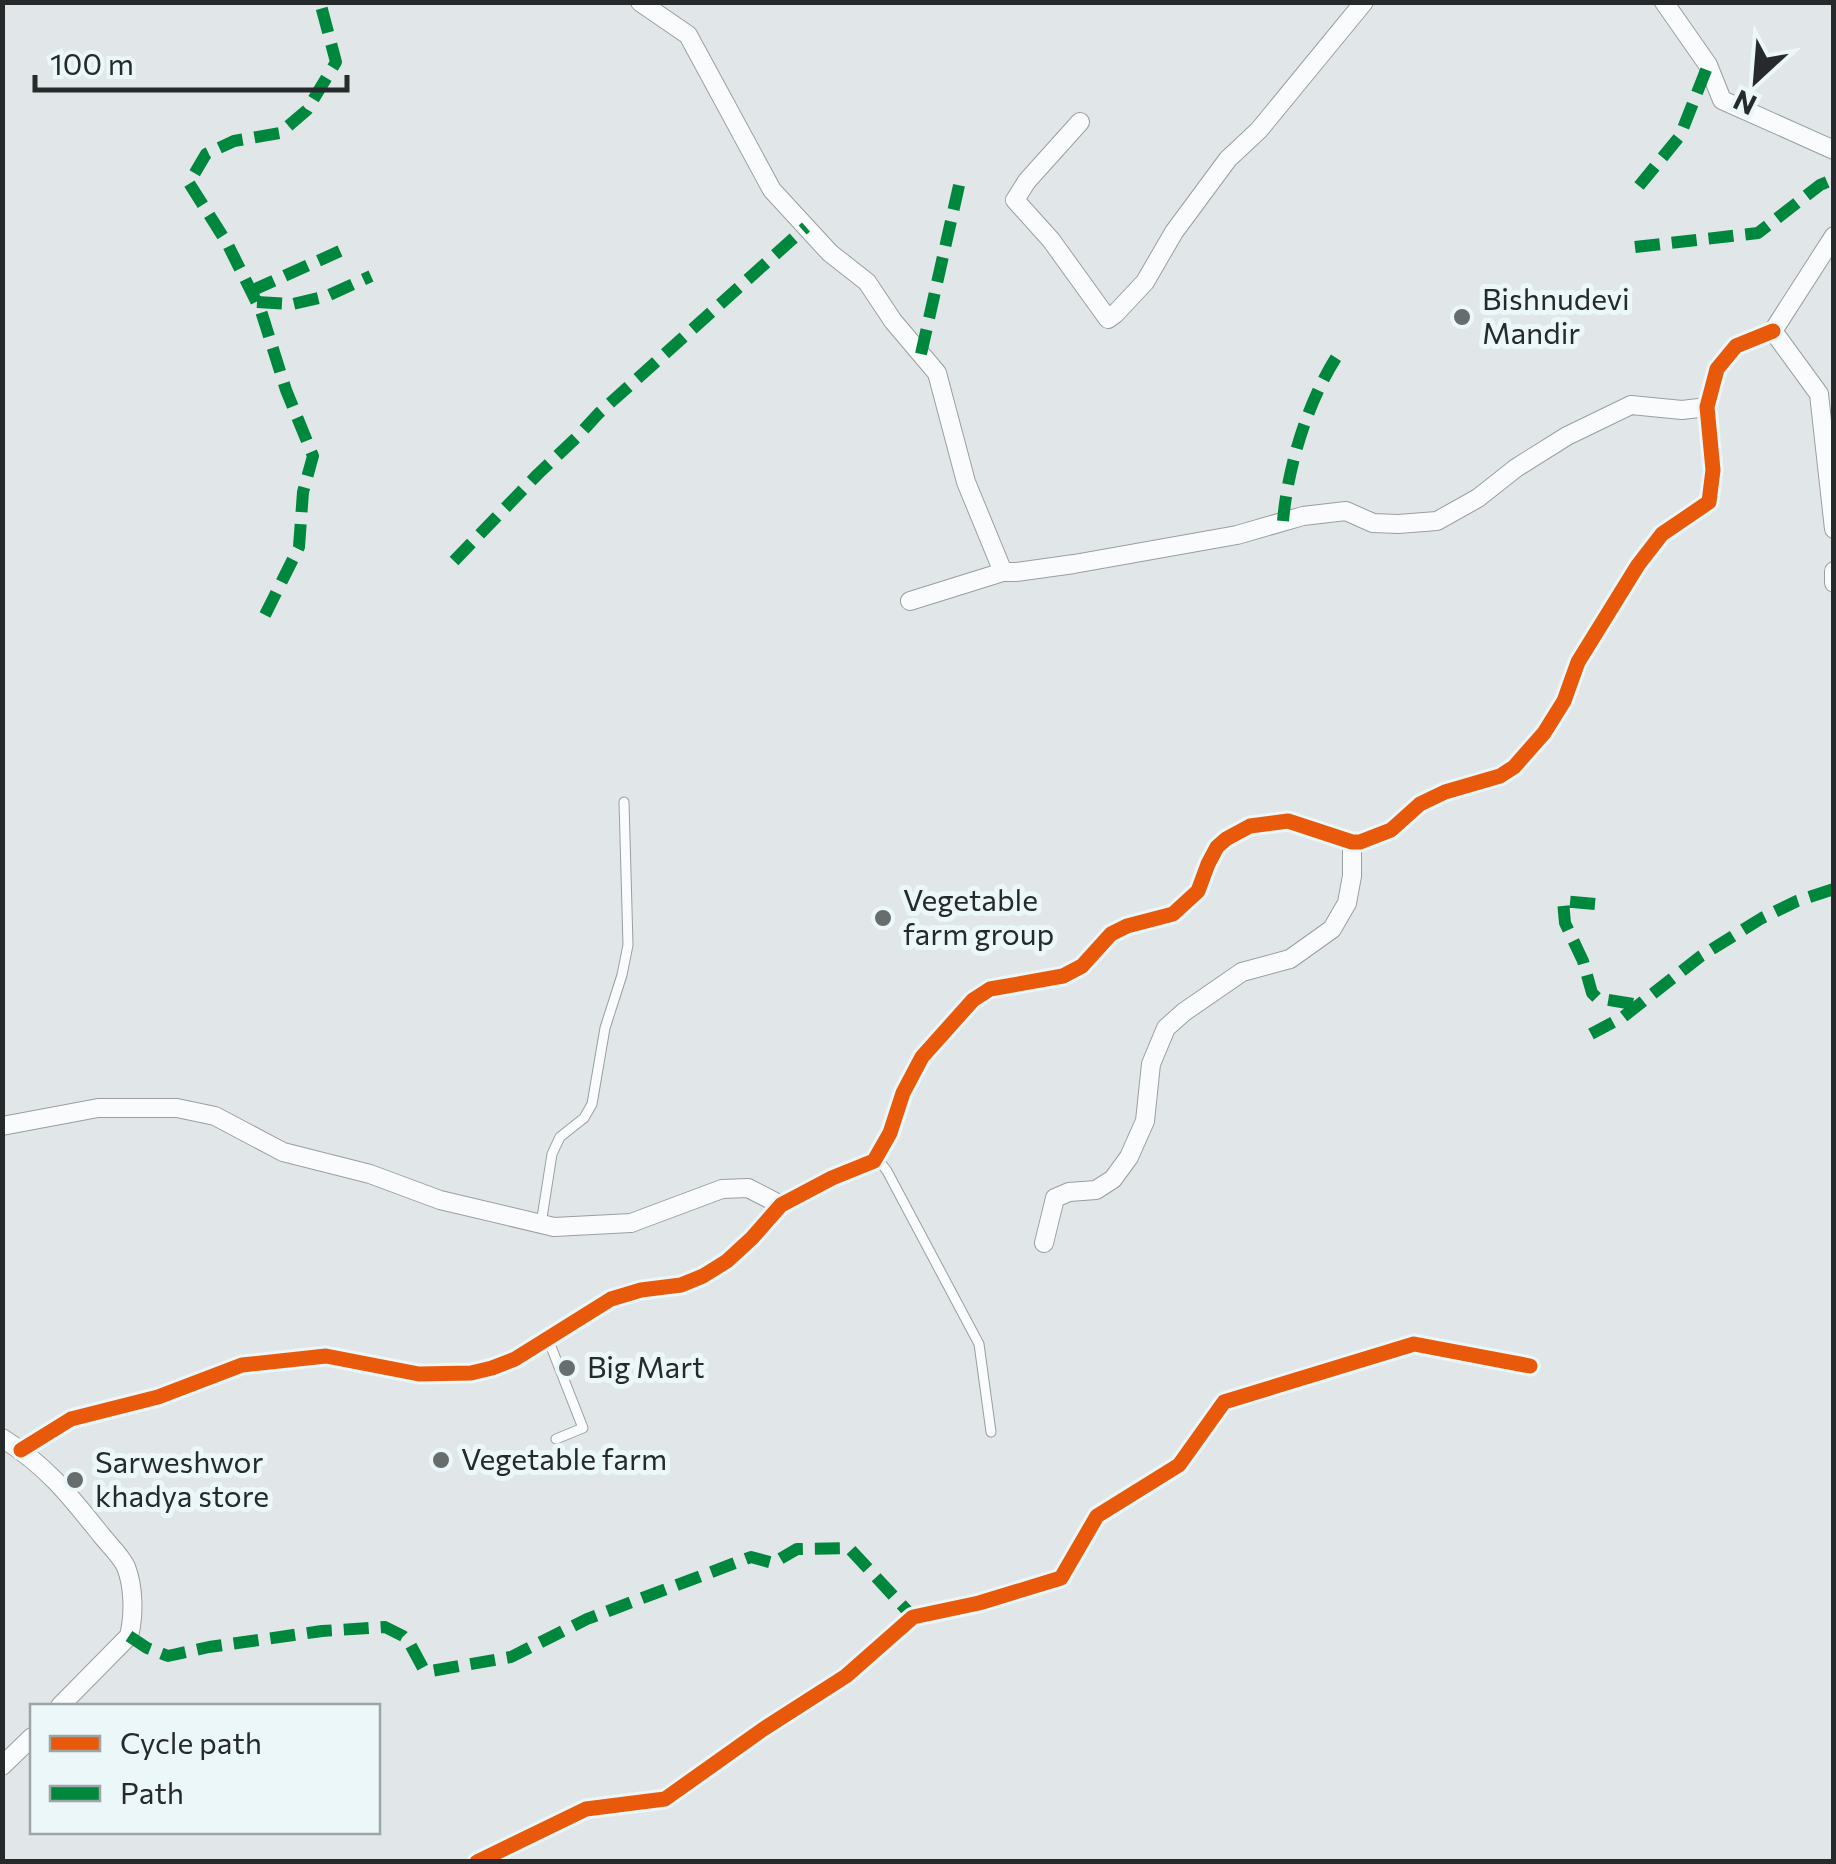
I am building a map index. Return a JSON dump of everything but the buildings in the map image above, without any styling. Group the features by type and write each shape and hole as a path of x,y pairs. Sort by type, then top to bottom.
{"street":[{"path":"640,2 688,35 772,190 830,253 867,282 893,321 937,373 966,482 1003,572"},
{"path":"1080,122 1015,200 1051,240 1108,318 1144,282 1174,232 1228,160 1260,130 1364,2"},
{"path":"1664,2 1708,65 1722,100 1834,150"},
{"path":"21,1450 71,1419 158,1397 242,1365 326,1356 418,1374 471,1373 492,1368 548,1340 611,1298 681,1285 703,1276 727,1261 781,1205 874,1161 922,1057 973,1000 990,990 1064,976 1082,966 1111,934 1173,914 1198,891 1217,847 1226,839 1250,826 1288,821 1360,842 1391,830 1420,804 1444,792 1500,776 1514,768 1544,733 1564,701 1578,662 1638,566 1662,534 1709,502 1713,470 1707,408 1717,369 1736,346 1773,331 1834,236"},
{"path":"1773,331 1819,394 1834,529"},
{"path":"910,600 1003,572 1074,564 1237,535 1303,516 1346,512 1373,523 1438,521 1554,444 1631,405 1707,408"},
{"path":"1834,572 1834,583"},
{"path":"1044,1243 1054,1198 1069,1192 1096,1190 1113,1179 1130,1157 1145,1121 1152,1064 1166,1028 1242,972 1290,959 1332,929 1347,903 1352,842"},
{"path":"2,1126 98,1108 177,1108 215,1116 283,1152 370,1174 440,1200 554,1227 632,1223 722,1189 748,1188 781,1205"},
{"path":"476,1862 586,1809 666,1799 846,1676 913,1617 979,1604 1061,1578 1096,1516 1180,1465 1224,1402 1414,1344 1530,1366"},
{"path":"2,1438 33,1458 60,1484 125,1564 130,1582 133,1621 129,1636 62,1704"},
{"path":"2,1766 30,1739"}],"lane":[{"path":"542,1224 552,1154 560,1137 584,1118 592,1104 605,1028 622,976 628,945 624,802"},
{"path":"876,1158 887,1171 979,1344 991,1432"},
{"path":"548,1340 583,1428 556,1439"}],"marked path":[{"path":"265,615 299,547 303,492 313,456 286,390 261,311 227,243 189,183 206,154 234,141 280,133 307,110 336,62 320,2"},
{"path":"1639,186 1680,136 1708,65"},
{"path":"1635,247 1758,233 1820,185 1834,179"},
{"path":"921,354 960,181"},
{"path":"454,561 599,413 806,227"},
{"path":"251,291 340,251"},
{"path":"257,302 293,304 327,296 371,276"},
{"path":"1283,521 1301,434 1339,353"},
{"path":"1591,1034 1623,1017 1701,956 1762,918 1834,889"},
{"path":"1595,904 1563,901 1565,923 1583,961 1592,993 1597,998 1639,1005"},
{"path":"129,1636 168,1656 322,1631 385,1627 403,1636 423,1668 431,1671 511,1657 587,1619 751,1557 773,1563 797,1549 849,1548 913,1617"}],"cycle path":[{"path":"21,1450 71,1419 158,1397 242,1365 326,1356 419,1374 471,1373 492,1368 515,1359 611,1299 681,1285 703,1276 727,1261 781,1205 874,1161 922,1057 973,1000 990,989 1063,976 1082,966 1111,934 1173,914 1198,891 1217,847 1226,839 1250,826 1288,821 1360,842 1391,830 1420,804 1445,792 1500,776 1514,767 1544,733 1564,701 1578,662 1638,565 1662,534 1709,502 1713,470 1707,407 1717,369 1736,346 1773,331"},
{"path":"477,1862 586,1809 665,1799 846,1676 913,1617 979,1603 1061,1578 1097,1516 1179,1465 1224,1402 1414,1344 1530,1366"}],"place":[{"name":"Bishnudevi Mandir","path":"1462,317"},
{"name":"Vegetable farm group","path":"883,918"},
{"name":"Big Mart","path":"567,1368"},
{"name":"Vegetable farm","path":"441,1460"},
{"name":"Sarweshwor khadya store","path":"75,1480"}]}
